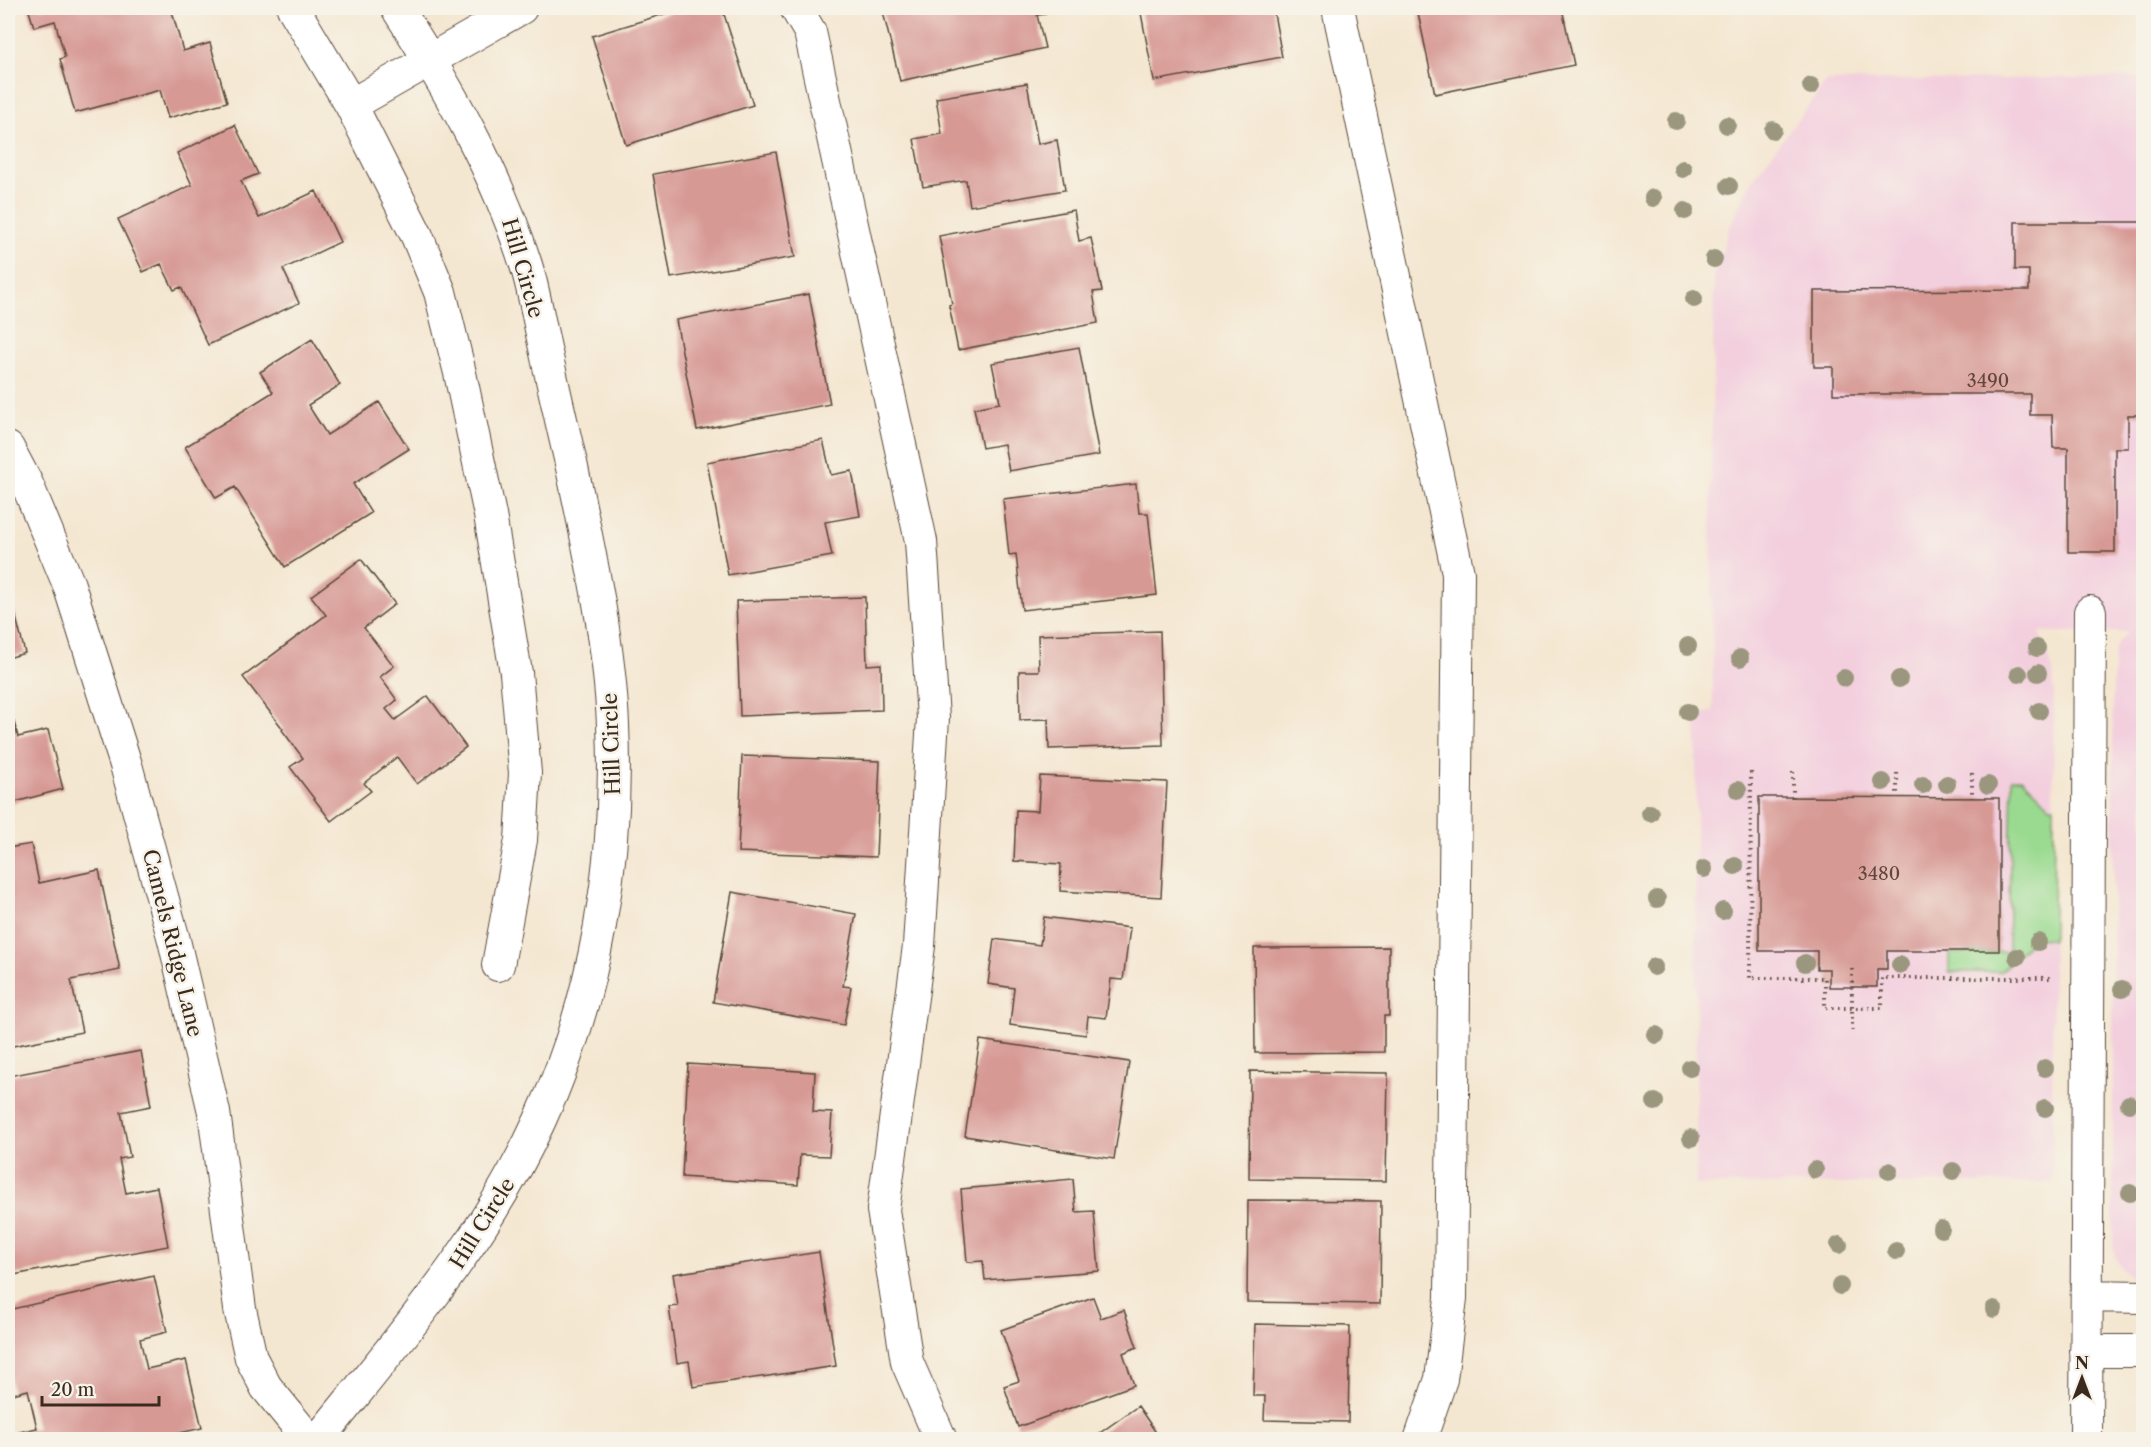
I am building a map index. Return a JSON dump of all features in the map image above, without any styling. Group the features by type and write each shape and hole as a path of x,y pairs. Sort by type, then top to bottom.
{"street":[{"path":"293,8 351,105 417,236 440,292 460,373 492,526 516,673 525,772 521,840 498,964"},
{"name":"Hill Circle","path":"318,1440 438,1291 509,1183 541,1118 572,1039 592,963 605,886 613,802 613,723 602,627 589,548 527,268 501,196 475,141 430,59 397,8"},
{"path":"351,105 521,8"},
{"path":"795,8 810,32 921,541 933,718 919,946 883,1210 907,1362 941,1440"},
{"path":"1338,8 1458,573 1451,1298 1441,1379 1420,1440"},
{"name":"Camels Ridge Lane","path":"8,448 27,484 69,585 126,765 174,940 214,1112 240,1310 251,1358 266,1387 309,1440"},
{"path":"2086,1440 2090,612"},
{"path":"2086,1296 2144,1297"},
{"path":"2086,1351 2144,1351"}],"path":[{"path":"1751,772 1750,978 1825,978 1825,1008 1882,1008 1882,978 2057,978"},
{"path":"1793,772 1793,798"},
{"path":"1897,772 1897,798"},
{"path":"1972,772 1972,798"},
{"path":"1852,969 1852,1033"}],"shaded area":[{"path":"2143,77 2143,1279 2133,1279 2121,1268 2115,1257 2113,1242 2113,681 2115,649 2128,632 2040,632 2053,669 2054,691 2052,1182 1696,1185 1696,714 1713,712 1711,507 1714,270 1730,226 1752,180 1827,81"}],"green space":[{"path":"2012,778 2022,778 2050,806 2054,806 2053,940 2037,940 2030,943 2000,972 1949,972 1949,953 2008,952"}],"building":[{"path":"28,8 171,8 183,51 210,43 227,102 168,118 160,90 75,113 60,59 65,57 55,21 34,27"},
{"path":"684,8 722,8 753,105 626,145 592,36"},
{"path":"882,8 1044,8 1046,14 1037,15 1045,48 900,81"},
{"path":"1140,8 1273,8 1282,57 1154,81"},
{"path":"1417,8 1562,8 1574,65 1435,94"},
{"path":"1027,83 1038,144 1057,140 1065,190 970,206 966,180 923,187 914,139 942,134 936,98"},
{"path":"235,125 258,174 241,181 259,218 316,191 340,242 283,269 299,303 208,345 181,287 174,290 161,264 143,272 118,219 192,185 177,153"},
{"path":"776,152 795,257 671,278 653,174"},
{"path":"1074,210 1079,241 1091,238 1102,291 1093,292 1098,323 958,350 939,236"},
{"path":"2015,222 2144,222 2144,415 2128,415 2128,448 2115,448 2115,552 2068,552 2068,448 2053,448 2052,415 2030,415 2030,394 1833,394 1833,367 1814,367 1814,291 2029,290 2029,270 2015,270"},
{"path":"809,294 830,404 697,430 676,320"},
{"path":"312,339 340,385 308,405 327,435 379,402 409,449 353,484 371,513 285,567 235,487 216,498 185,447 273,392 260,372"},
{"path":"1079,347 1099,455 1009,471 1004,444 982,448 974,408 1000,403 992,363"},
{"path":"823,440 831,475 852,471 860,516 825,522 832,556 728,575 707,462"},
{"path":"1136,484 1139,513 1148,513 1157,595 1022,610 1016,554 1009,555 1003,499"},
{"path":"361,559 395,604 364,628 394,666 380,677 397,700 386,709 395,720 428,696 466,747 417,784 397,757 364,783 371,791 331,821 290,767 303,758 243,677 326,615 311,596"},
{"path":"865,597 867,665 881,664 882,710 740,716 736,601"},
{"path":"11,598 25,653 8,658 8,599"},
{"path":"1160,631 1163,745 1049,749 1048,719 1020,720 1019,671 1039,671 1038,635"},
{"path":"8,699 18,737 48,730 63,789 8,804"},
{"path":"742,756 880,761 876,857 738,852"},
{"path":"1040,776 1167,782 1161,897 1060,891 1061,864 1014,861 1016,810 1038,811"},
{"path":"1759,797 1999,798 1999,951 1887,951 1887,969 1877,969 1877,987 1829,987 1829,969 1817,969 1817,951 1759,951"},
{"path":"31,844 39,883 99,870 120,970 71,980 82,1032 8,1047 8,848"},
{"path":"732,892 856,914 843,986 851,987 844,1025 713,1002"},
{"path":"1044,917 1130,928 1123,980 1111,979 1106,1018 1088,1016 1086,1035 1010,1025 1014,988 988,984 994,939 1040,945"},
{"path":"1389,947 1389,1016 1384,1016 1384,1052 1255,1053 1254,948"},
{"path":"980,1040 1129,1062 1114,1159 965,1136"},
{"path":"141,1051 151,1106 121,1112 130,1157 119,1159 126,1193 157,1187 168,1246 8,1276 8,1076"},
{"path":"688,1064 815,1072 813,1112 832,1113 829,1156 800,1155 798,1185 682,1177"},
{"path":"1250,1071 1388,1073 1386,1181 1249,1179"},
{"path":"1073,1179 1076,1212 1094,1211 1099,1271 985,1280 983,1261 967,1262 961,1189"},
{"path":"1248,1200 1381,1201 1380,1304 1247,1302"},
{"path":"819,1252 836,1366 693,1387 689,1361 677,1363 669,1307 678,1306 673,1274"},
{"path":"154,1276 167,1332 140,1339 147,1369 186,1360 202,1428 149,1440 21,1440 19,1432 37,1428 28,1390 13,1394 8,1369 8,1310"},
{"path":"1093,1297 1101,1318 1124,1310 1137,1347 1123,1353 1134,1385 1018,1427 1004,1386 1019,1381 1001,1330"},
{"path":"1255,1324 1350,1326 1348,1422 1264,1420 1265,1396 1253,1396"},
{"path":"1138,1406 1161,1440 1090,1440"}]}
